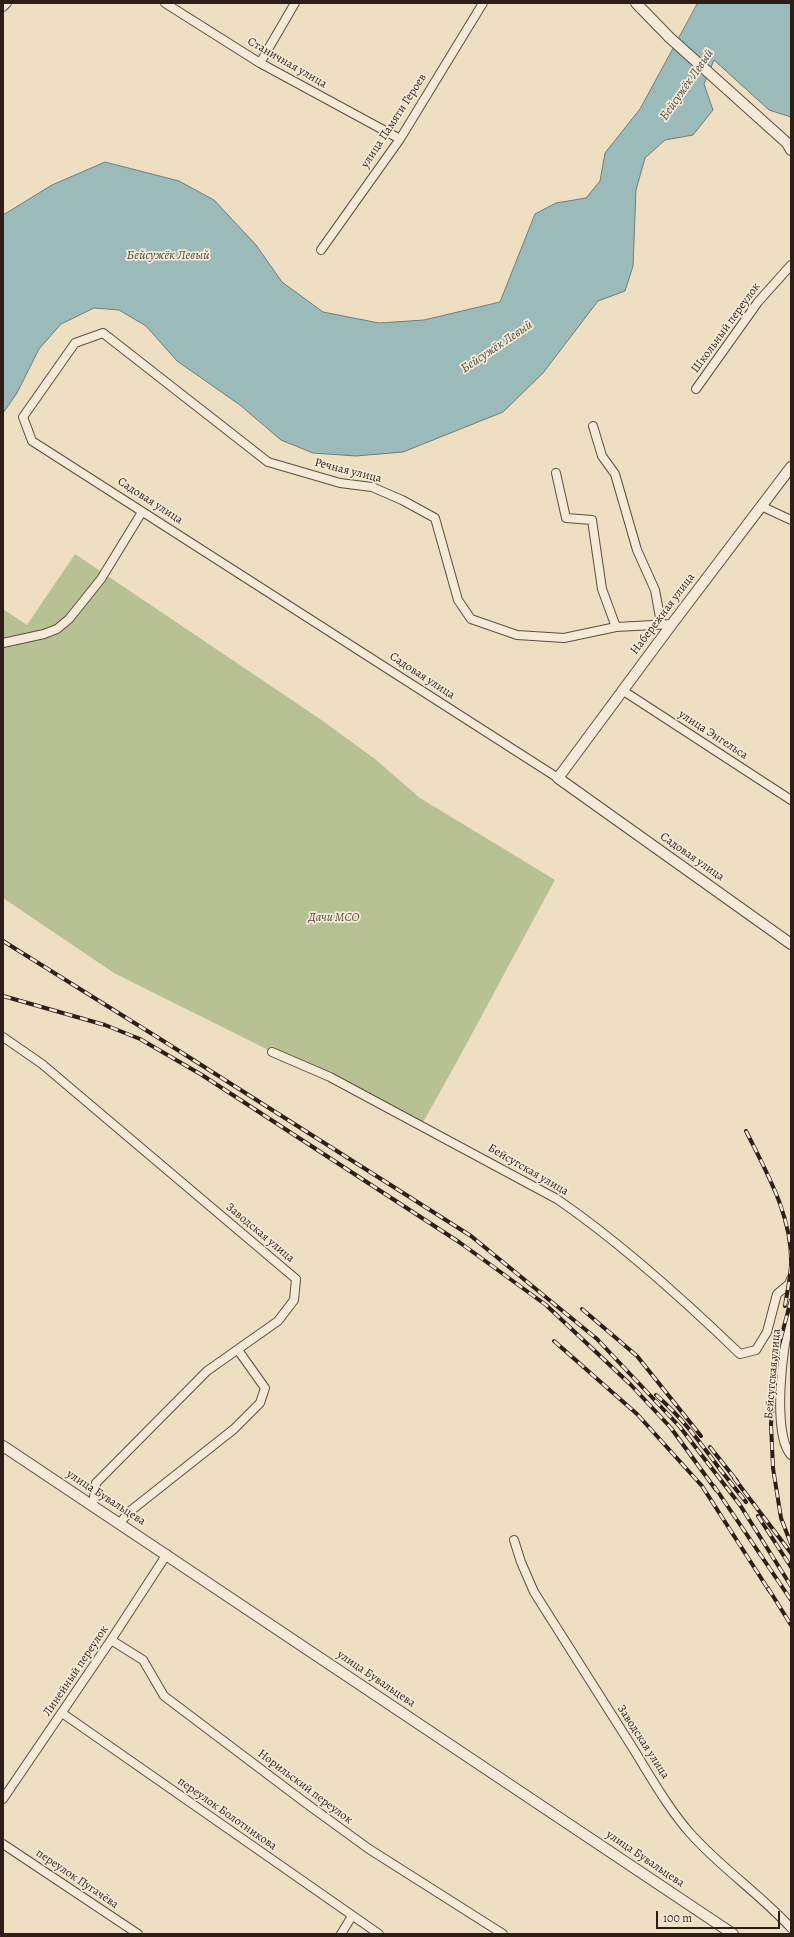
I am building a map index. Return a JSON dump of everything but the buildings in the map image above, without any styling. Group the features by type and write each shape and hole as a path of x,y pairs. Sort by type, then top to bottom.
{"street":[{"path":"3,7 7,3"},
{"name":"Станичная улица","path":"165,3 260,63 400,139"},
{"path":"260,63 295,3"},
{"name":"улица Памяти Героев","path":"321,250 400,139 483,3"},
{"path":"636,3 669,36 790,145"},
{"name":"Школьный переулок","path":"696,388 758,302 791,265"},
{"name":"Садовая улица","path":"103,333 76,343 23,418 32,441 558,778 791,944"},
{"name":"Речная улица","path":"103,333 268,462 340,483 372,487 402,500 435,518 458,600 471,619 516,635 564,638 616,627 666,623"},
{"path":"593,426 602,456 615,474 637,550 655,590 666,623"},
{"name":"Набережная улица","path":"558,778 622,690 666,623 791,467"},
{"path":"556,473 566,518 592,520 602,589 616,627"},
{"path":"761,506 791,520"},
{"path":"3,643 44,634 57,629 68,619 101,579 142,512"},
{"name":"улица Энгельса","path":"622,690 791,800"},
{"name":"Заводская улица","path":"3,1037 42,1064 296,1279 294,1300 278,1321 207,1370 96,1483 93,1505"},
{"name":"Бейсугская улица","path":"272,1052 330,1077 557,1199 579,1214 692,1308 740,1354 756,1350 767,1332 777,1294 788,1284 791,1279"},
{"name":"Бейсугская улица","path":"791,1317 784,1356 780,1417 782,1436 791,1455"},
{"path":"120,1523 130,1512 234,1429 260,1403 265,1388 238,1350"},
{"name":"улица Бувальцева","path":"3,1446 167,1554 733,1934"},
{"name":"Заводская улица","path":"514,1540 521,1562 534,1592 651,1777 683,1823 695,1838 733,1875 774,1909 791,1928"},
{"name":"Линейный переулок","path":"3,1799 111,1640 167,1554"},
{"name":"Норильский переулок","path":"111,1640 143,1660 164,1696 303,1801 369,1849 502,1934"},
{"name":"переулок Болотникова","path":"62,1713 379,1934"},
{"name":"переулок Пугачёва","path":"3,1844 138,1934"},
{"path":"341,1934 352,1916"}],"green space":[{"name":"Дачи МСО","path":"75,554 320,719 375,759 420,798 555,880 421,1126 114,973 3,898 3,609 27,625"}],"water":[{"name":"Бейсужёк Левый","path":"698,3 791,3 791,117 769,110 714,60 704,84 713,110 693,135 665,140 645,158 636,190 633,266 625,291 598,301 543,373 503,412 403,452 356,456 313,453 281,440 240,405 177,361 146,326 119,310 94,308 61,324 39,349 17,393 3,413 3,215 52,185 105,162 179,181 214,200 256,245 282,282 323,312 379,323 424,320 500,302 535,214 556,203 586,198 600,181 605,153 640,109"}],"railway":[{"path":"3,941 471,1236 597,1339 680,1427 740,1505 791,1586"},
{"path":"3,996 105,1025 140,1039 202,1075 459,1242 546,1305 631,1385 671,1428 716,1490"},
{"path":"746,1131 777,1196 788,1231 791,1248 791,1266 785,1306"},
{"path":"791,1300 778,1349 771,1424 773,1468 781,1518 791,1544"},
{"path":"582,1309 637,1356 701,1436"},
{"path":"554,1341 637,1414 702,1486 770,1592"},
{"path":"656,1395 683,1422 722,1472"},
{"path":"710,1447 737,1481"},
{"path":"719,1468 746,1502"},
{"path":"734,1478 791,1553"},
{"path":"714,1486 791,1600"},
{"path":"758,1516 791,1567"},
{"path":"768,1588 791,1625"}]}
